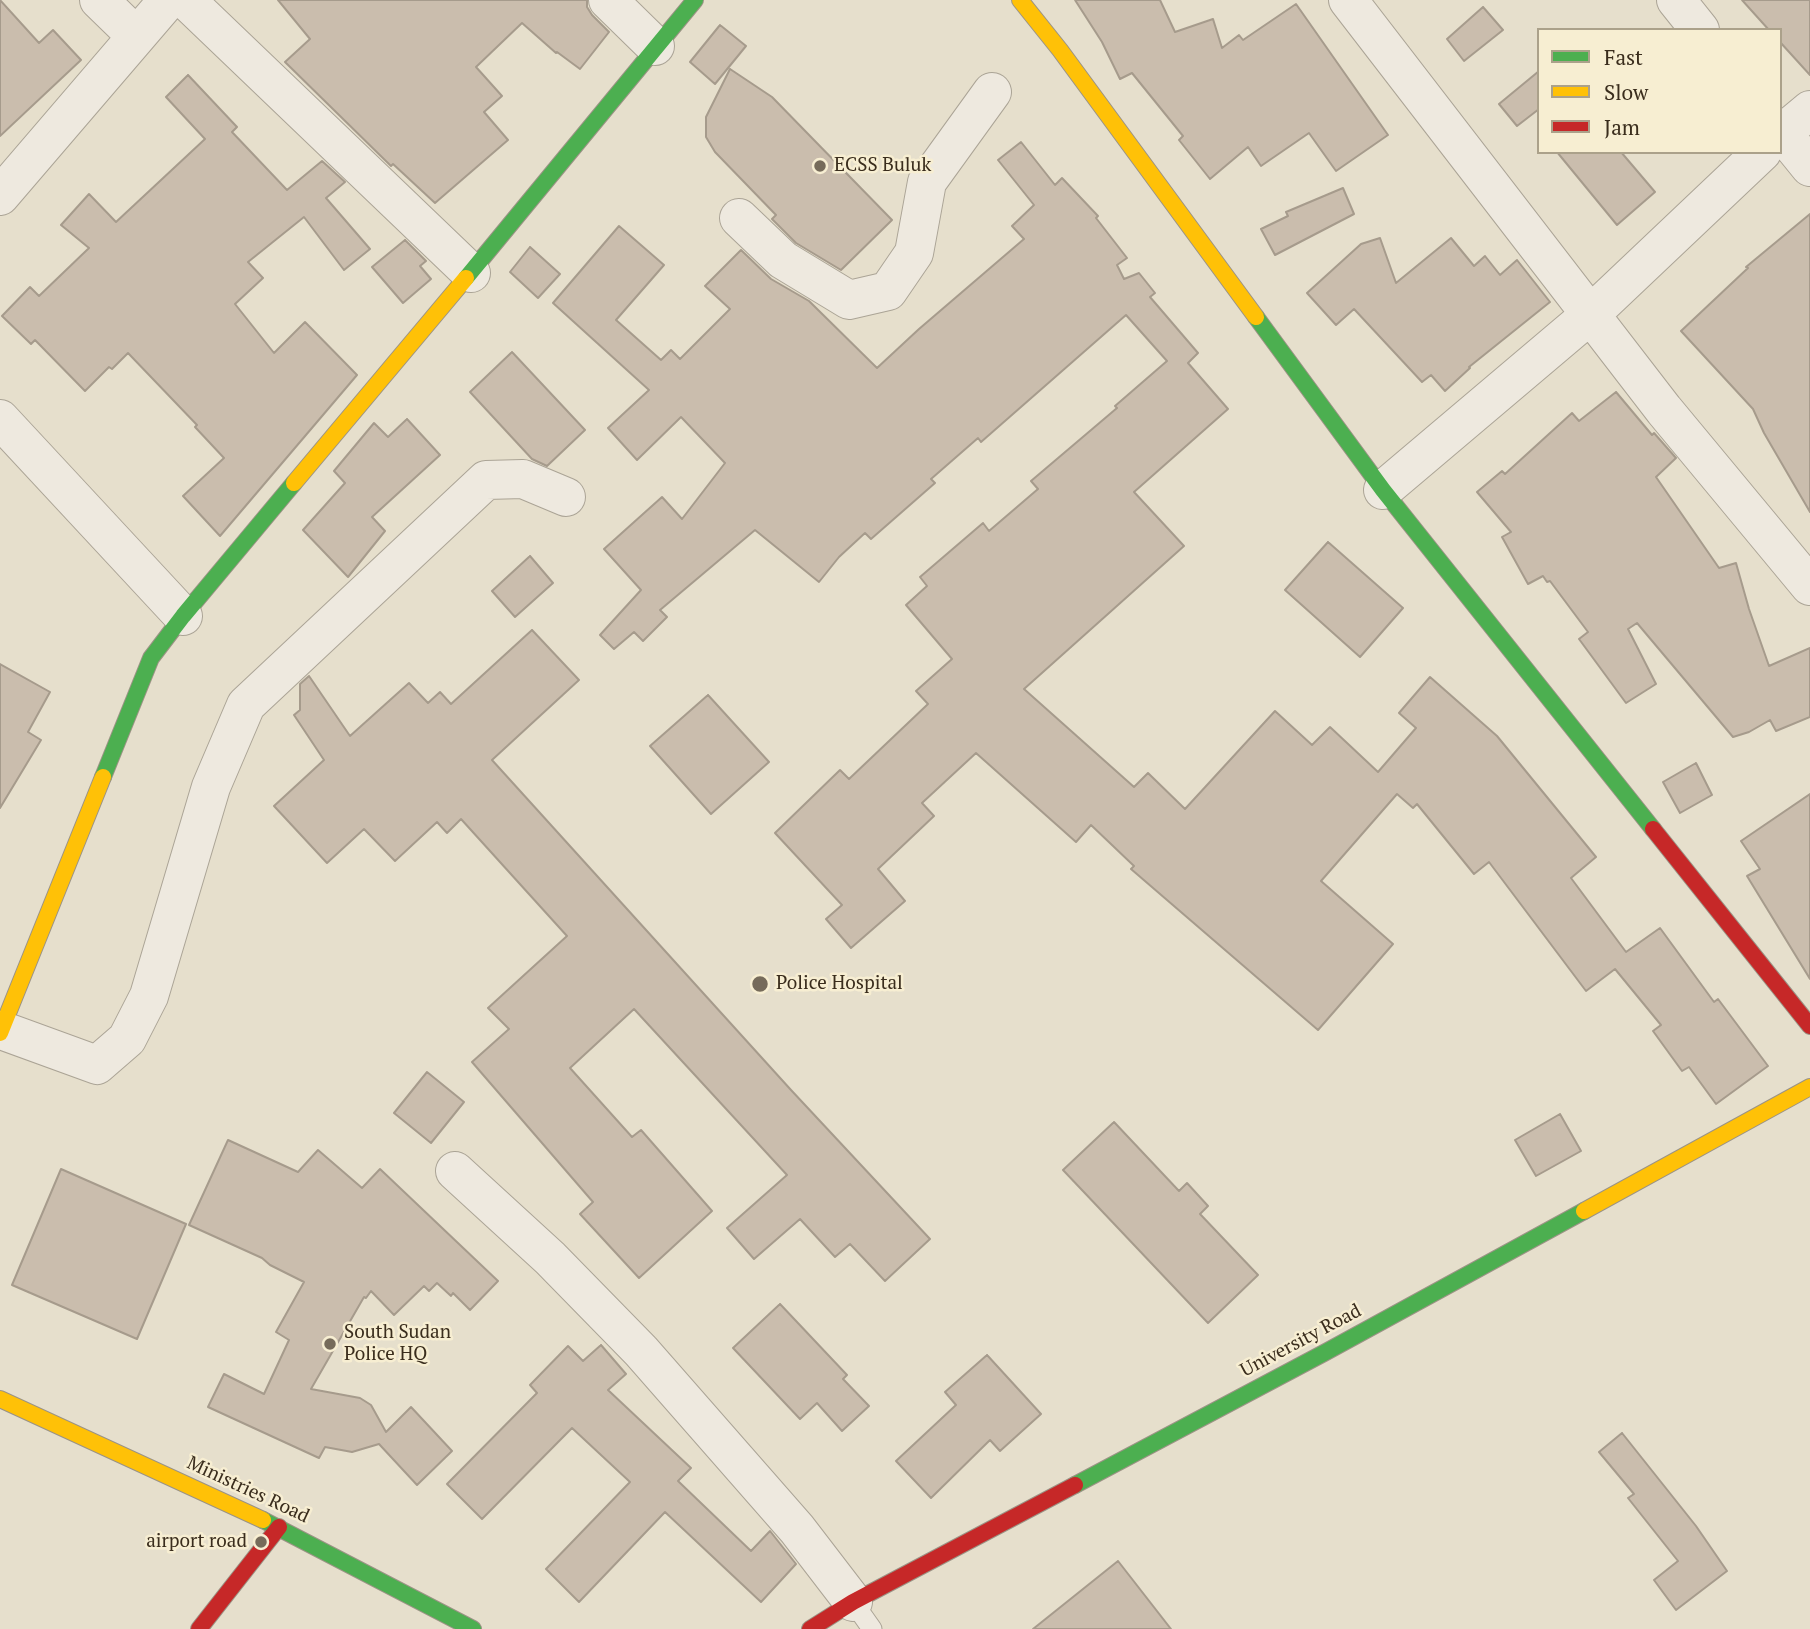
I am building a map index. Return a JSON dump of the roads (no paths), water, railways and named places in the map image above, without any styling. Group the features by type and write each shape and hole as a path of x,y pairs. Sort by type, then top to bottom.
{"street":[{"path":"99,0 136,36"},
{"path":"0,196 169,0"},
{"path":"186,0 471,272"},
{"path":"608,0 655,46"},
{"path":"566,497 523,479 486,480 246,705 211,787 149,996 127,1039 97,1065 0,1032 151,658 695,0"},
{"path":"1020,0 1060,50 1383,489 1810,1027"},
{"path":"1348,0 1664,410 1810,586"},
{"path":"1676,0 1698,28"},
{"path":"739,218 783,260 849,300 888,291 914,253 927,182 992,92"},
{"path":"1783,132 1810,167"},
{"path":"1383,489 1591,314 1760,154"},
{"path":"0,419 183,616"},
{"name":"University Road","path":"810,1629 862,1616 1324,1353 1810,1087"},
{"path":"455,1171 550,1258 641,1351 797,1529 862,1616"},
{"name":"Ministries Road","path":"0,1399 279,1527 473,1629"},
{"path":"199,1629 279,1527"}],"place":[{"name":"ECSS Buluk","path":"820,166"},
{"name":"Police Hospital","path":"760,984"},
{"name":"South Sudan Police HQ","path":"330,1344"},
{"name":"airport road","path":"261,1542"}]}
